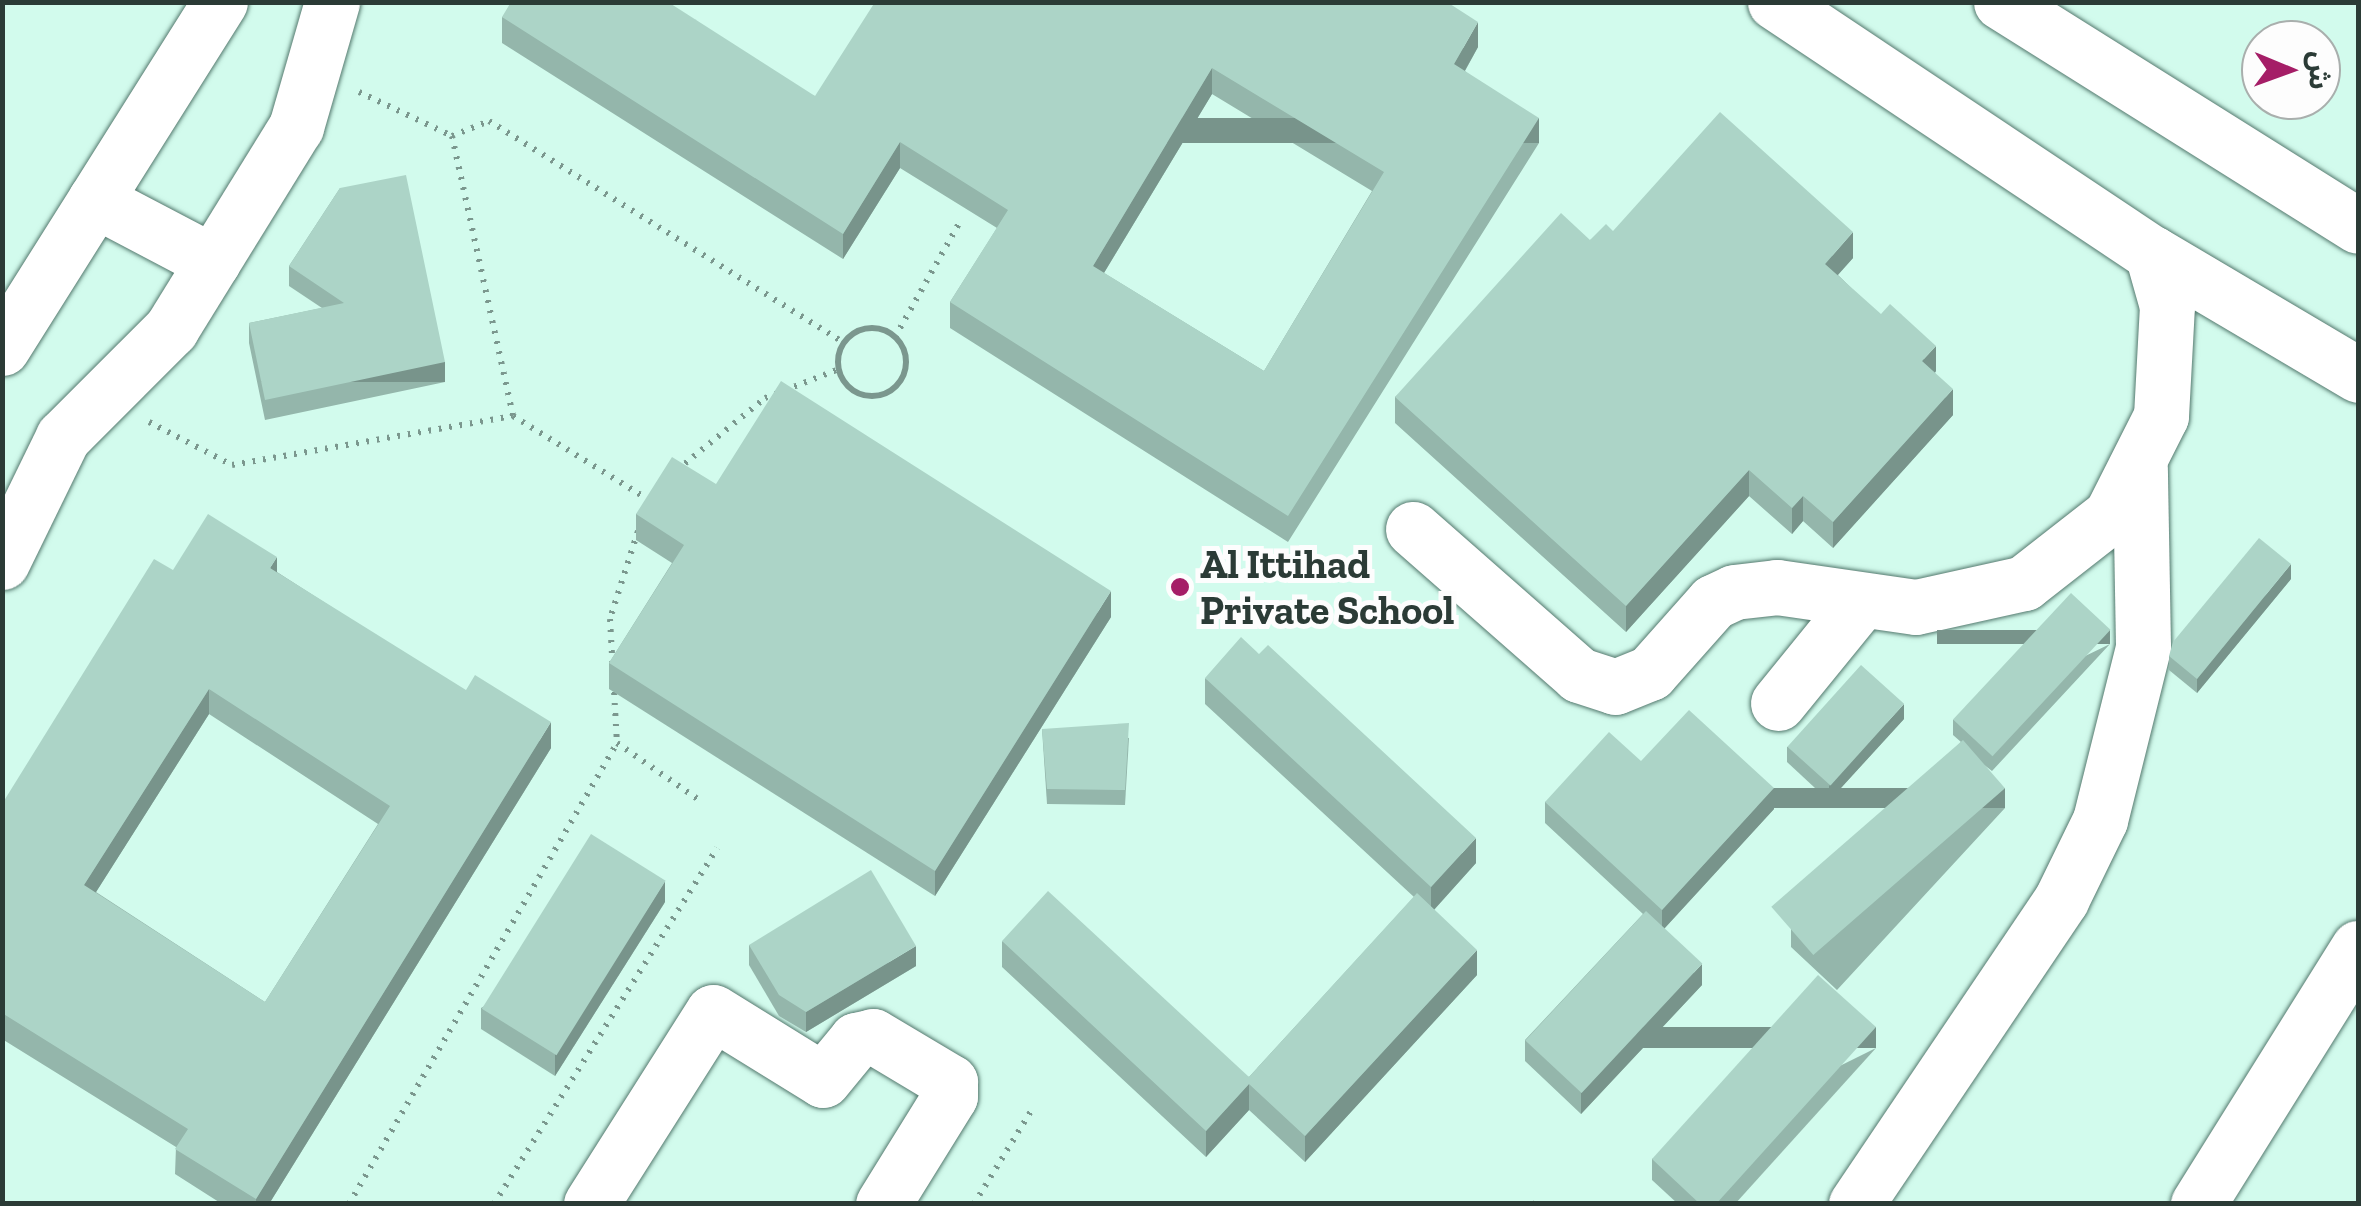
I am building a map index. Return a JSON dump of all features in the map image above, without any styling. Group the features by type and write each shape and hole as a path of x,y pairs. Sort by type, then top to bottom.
{"street":[{"path":"2,348 220,2"},
{"path":"2,562 62,437 151,354 296,128 332,2"},
{"path":"1774,2 2152,252 2358,375"},
{"path":"2001,2 2358,226"},
{"path":"95,200 213,262"},
{"path":"1856,1204 2061,900 2100,820 2143,647 2140,468 2170,361 2152,252"},
{"path":"1413,530 1596,684 1650,673 1713,602 1734,592 1777,587 1861,601 1971,601 2024,582 2071,554 2140,468"},
{"path":"1778,703 1861,601"},
{"path":"2198,1204 2358,948"},
{"path":"591,1204 712,1012 823,1080 856,1040 874,1036 950,1082 950,1096 884,1204"}],"path":[{"path":"313,70 452,136 489,121 844,343"},
{"path":"452,136 513,416"},
{"path":"895,337 961,220"},
{"path":"868,329 895,337 906,366 889,392 858,394 839,369 844,343 868,329"},
{"path":"349,1204 618,743 610,619 654,503 732,418 839,369"},
{"path":"102,398 232,465 513,416 654,503"},
{"path":"618,743 702,802"},
{"path":"494,1204 717,848"},
{"path":"974,1204 1034,1106"}],"building":[{"path":"511,2 668,2 815,96 875,2 1447,2 1478,22 1454,64 1539,118 1288,516 950,302 1008,210 900,142 843,234 502,17","holes":["1212,68 1384,172 1264,371 1093,266"]},
{"path":"1720,112 1853,232 1825,264 1881,314 1890,304 1936,346 1922,361 1953,389 1833,522 1803,496 1792,508 1749,470 1626,606 1395,397 1561,213 1590,240 1606,224 1613,231"},
{"path":"406,175 445,362 265,400 249,323 344,303 289,266 340,188"},
{"path":"781,381 1111,591 935,871 609,663 684,545 636,514 672,457 716,484"},
{"path":"208,514 277,557 270,568 466,690 475,675 551,722 256,1199 175,1149 188,1129 2,1013 2,804 154,559 173,570","holes":["209,689 390,806 265,1002 84,885"]},
{"path":"2259,538 2291,564 2197,679 2169,656 2173,642"},
{"path":"2071,593 2110,630 1993,756 1953,720"},
{"path":"1241,637 1259,654 1268,645 1476,838 1431,887 1205,678"},
{"path":"1861,665 1904,704 1830,786 1787,747"},
{"path":"1689,710 1774,788 1662,910 1545,802 1609,732 1641,761"},
{"path":"1129,723 1125,790 1047,789 1042,729"},
{"path":"1963,740 2005,788 1813,955 1771,907"},
{"path":"591,834 666,881 556,1055 482,1009"},
{"path":"871,870 916,946 806,1012 779,995 749,945"},
{"path":"1048,891 1249,1077 1417,893 1477,950 1305,1136 1249,1084 1206,1131 1002,941"},
{"path":"1646,911 1702,964 1582,1093 1525,1040"},
{"path":"1818,975 1876,1027 1716,1204 1700,1204 1652,1159"}],"place":[{"name":"Al Ittihad Private School","path":"1180,587"}]}
